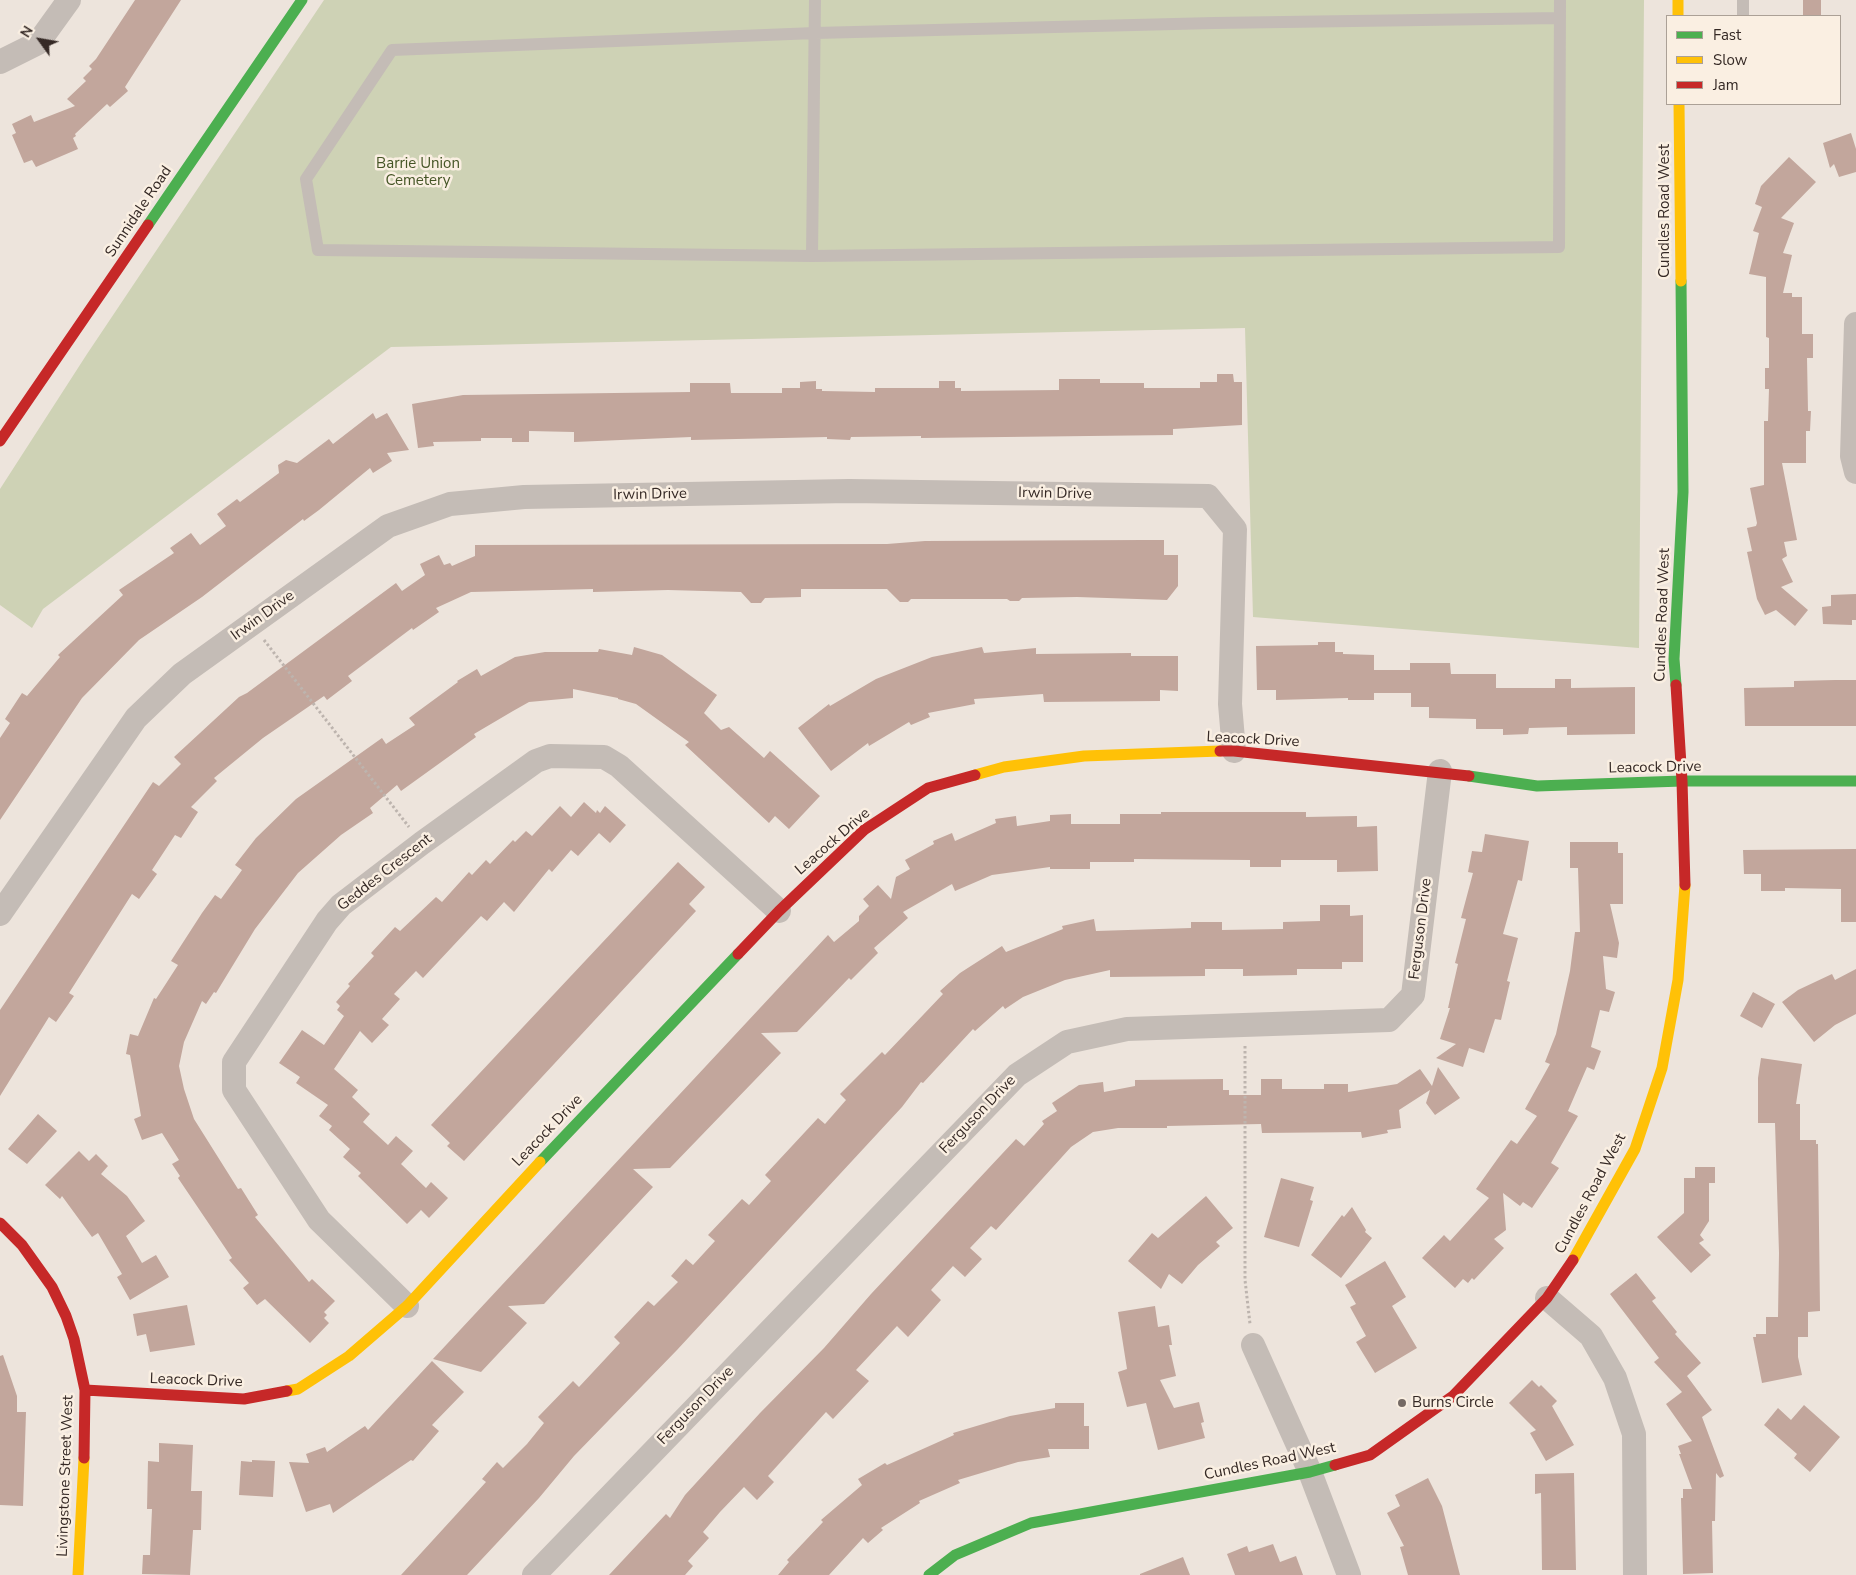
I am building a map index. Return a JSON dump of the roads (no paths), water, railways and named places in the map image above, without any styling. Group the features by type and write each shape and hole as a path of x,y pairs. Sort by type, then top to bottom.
{"street":[{"path":"0,62 38,43 70,0"},
{"name":"Sunnidale Road","path":"0,441 302,0"},
{"path":"1678,0 1678,15"},
{"name":"Cundles Road West","path":"929,1575 955,1555 1031,1523 1310,1472 1370,1455 1453,1396 1547,1298 1576,1255 1635,1149 1662,1068 1678,980 1685,896 1682,781 1674,659 1682,492 1679,105"},
{"path":"1856,324 1852,456 1856,472"},
{"name":"Irwin Drive","path":"0,914 136,718 182,674 388,526 450,504 524,497 850,491 1208,496 1235,529 1230,704 1234,751"},
{"name":"Leacock Drive","path":"85,1390 244,1399 298,1390 348,1356 407,1306 514,1189 780,911 864,830 928,788 1004,767 1084,756 1234,751 1440,771 1537,786 1682,781 1856,781"},
{"name":"Geddes Crescent","path":"407,1306 319,1220 234,1090 234,1062 327,921 341,905 422,843 536,761 550,756 604,757 619,766 780,911"},
{"name":"Ferguson Drive","path":"534,1575 1017,1075 1068,1042 1127,1029 1389,1020 1412,995 1440,771"},
{"name":"Livingstone Street West","path":"0,1223 22,1245 52,1287 66,1316 74,1339 85,1390 85,1441 78,1575"},
{"path":"1547,1298 1590,1336 1615,1378 1634,1434 1635,1575"},
{"path":"1253,1344 1310,1472 1349,1575"}],"lane":[{"path":"812,256 815,0"},
{"path":"1560,0 1560,18 1559,247 812,256 318,250 306,179 392,50 815,33 1214,22 1560,18"},
{"path":"1743,0 1743,15"}],"place":[{"name":"Burns Circle","path":"1402,1403"}],"park label":[{"name":"Barrie Union Cemetery","path":"418,172"}]}
